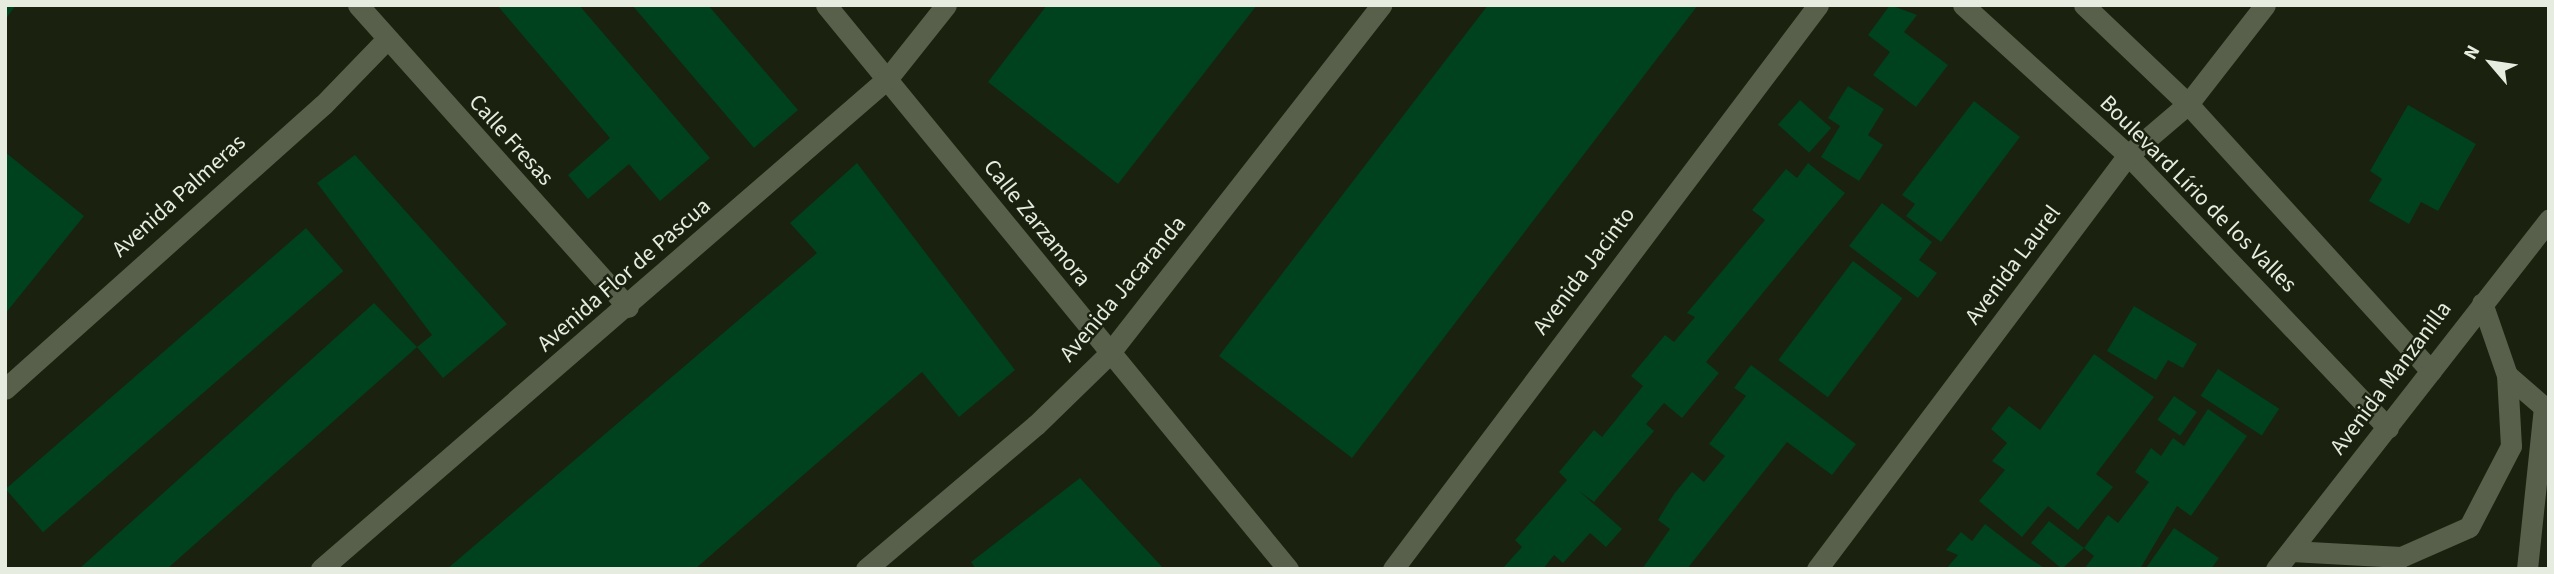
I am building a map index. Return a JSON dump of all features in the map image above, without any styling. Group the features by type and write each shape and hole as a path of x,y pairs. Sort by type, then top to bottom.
{"street":[{"name":"Calle Fresas","path":"358,5 386,40 628,307"},
{"name":"Calle Zarzamora","path":"826,5 888,78 1108,355 1288,569"},
{"name":"Avenida Flor de Pascua","path":"321,569 628,307 888,78 946,5"},
{"name":"Avenida Jacaranda","path":"866,569 1036,425 1108,355 1381,5"},
{"name":"Avenida Jacinto","path":"1393,569 1818,5"},
{"name":"Boulevard Lírio de los Valles","path":"1963,5 2128,155 2388,428"},
{"name":"Boulevard Lírio de los Valles","path":"2084,5 2189,104 2431,371"},
{"name":"Avenida Laurel","path":"1817,569 2128,155 2189,104 2265,5"},
{"name":"Avenida Palmeras","path":"5,389 323,105 386,40"},
{"name":"Avenida Manzanilla","path":"2276,569 2549,219"},
{"path":"2291,551 2401,557 2469,527 2511,446 2507,375 2482,303"},
{"path":"2507,375 2544,407 2527,569"}],"building":[{"path":"5,5 16,5 5,20"},
{"path":"497,5 579,5 710,158 660,201 629,164 588,199 568,175 610,138"},
{"path":"632,5 708,5 798,110 754,148"},
{"path":"1047,5 1257,5 1118,184 988,82"},
{"path":"1488,5 1698,5 1352,458 1219,356"},
{"path":"1890,5 1917,15 1904,32 1948,65 1916,107 1873,75 1890,52 1868,35"},
{"path":"1848,86 1884,109 1868,135 1883,145 1859,181 1821,157 1840,126 1828,118"},
{"path":"1800,100 1831,128 1809,153 1778,125"},
{"path":"1974,101 2020,137 1941,242 1906,216 1915,204 1902,195"},
{"path":"2408,105 2476,144 2438,211 2421,202 2409,224 2369,201 2382,179 2370,171"},
{"path":"5,152 84,216 5,314"},
{"path":"355,155 507,324 443,378 417,347 432,335 317,183"},
{"path":"857,163 1015,370 959,417 922,372 695,569 447,569 817,253 790,223"},
{"path":"1808,163 1845,193 1706,362 1719,373 1682,418 1664,403 1646,424 1654,431 1594,502 1579,491 1622,529 1606,547 1590,533 1563,563 1554,555 1543,569 1502,569 1522,547 1515,540 1567,480 1559,472 1594,430 1602,437 1643,386 1631,376 1665,335 1674,342 1695,317 1687,313 1765,220 1752,210 1786,169 1797,178"},
{"path":"1882,203 1932,242 1919,260 1937,273 1918,298 1849,246"},
{"path":"306,228 343,271 43,532 6,489"},
{"path":"1853,261 1903,298 1828,397 1778,360"},
{"path":"374,303 417,347 167,569 79,569"},
{"path":"2134,306 2197,344 2183,368 2168,360 2156,380 2107,351"},
{"path":"2094,354 2154,397 2096,474 2113,487 2078,530 2048,506 2022,537 1979,501 2005,470 1992,461 2007,443 1991,429 2009,406 2040,430"},
{"path":"1751,365 1856,444 1832,475 1787,442 1687,569 1642,569 1670,529 1658,520 1674,494 1692,472 1704,482 1725,456 1709,444 1746,396 1734,388"},
{"path":"2218,369 2279,409 2262,436 2201,396"},
{"path":"2174,396 2197,412 2180,436 2157,420"},
{"path":"2208,409 2247,436 2191,516 2177,506 2140,569 2084,569 2094,556 2084,548 2108,515 2118,523 2149,482 2135,472 2151,448 2161,456 2173,438 2184,446"},
{"path":"1080,478 1164,569 976,569 971,562"},
{"path":"2049,521 2084,548 2062,569 2031,543"},
{"path":"1985,524 2046,569 1946,569 1958,555 1946,550 1961,532 1972,541"},
{"path":"2174,528 2219,558 2211,569 2146,568"}]}
